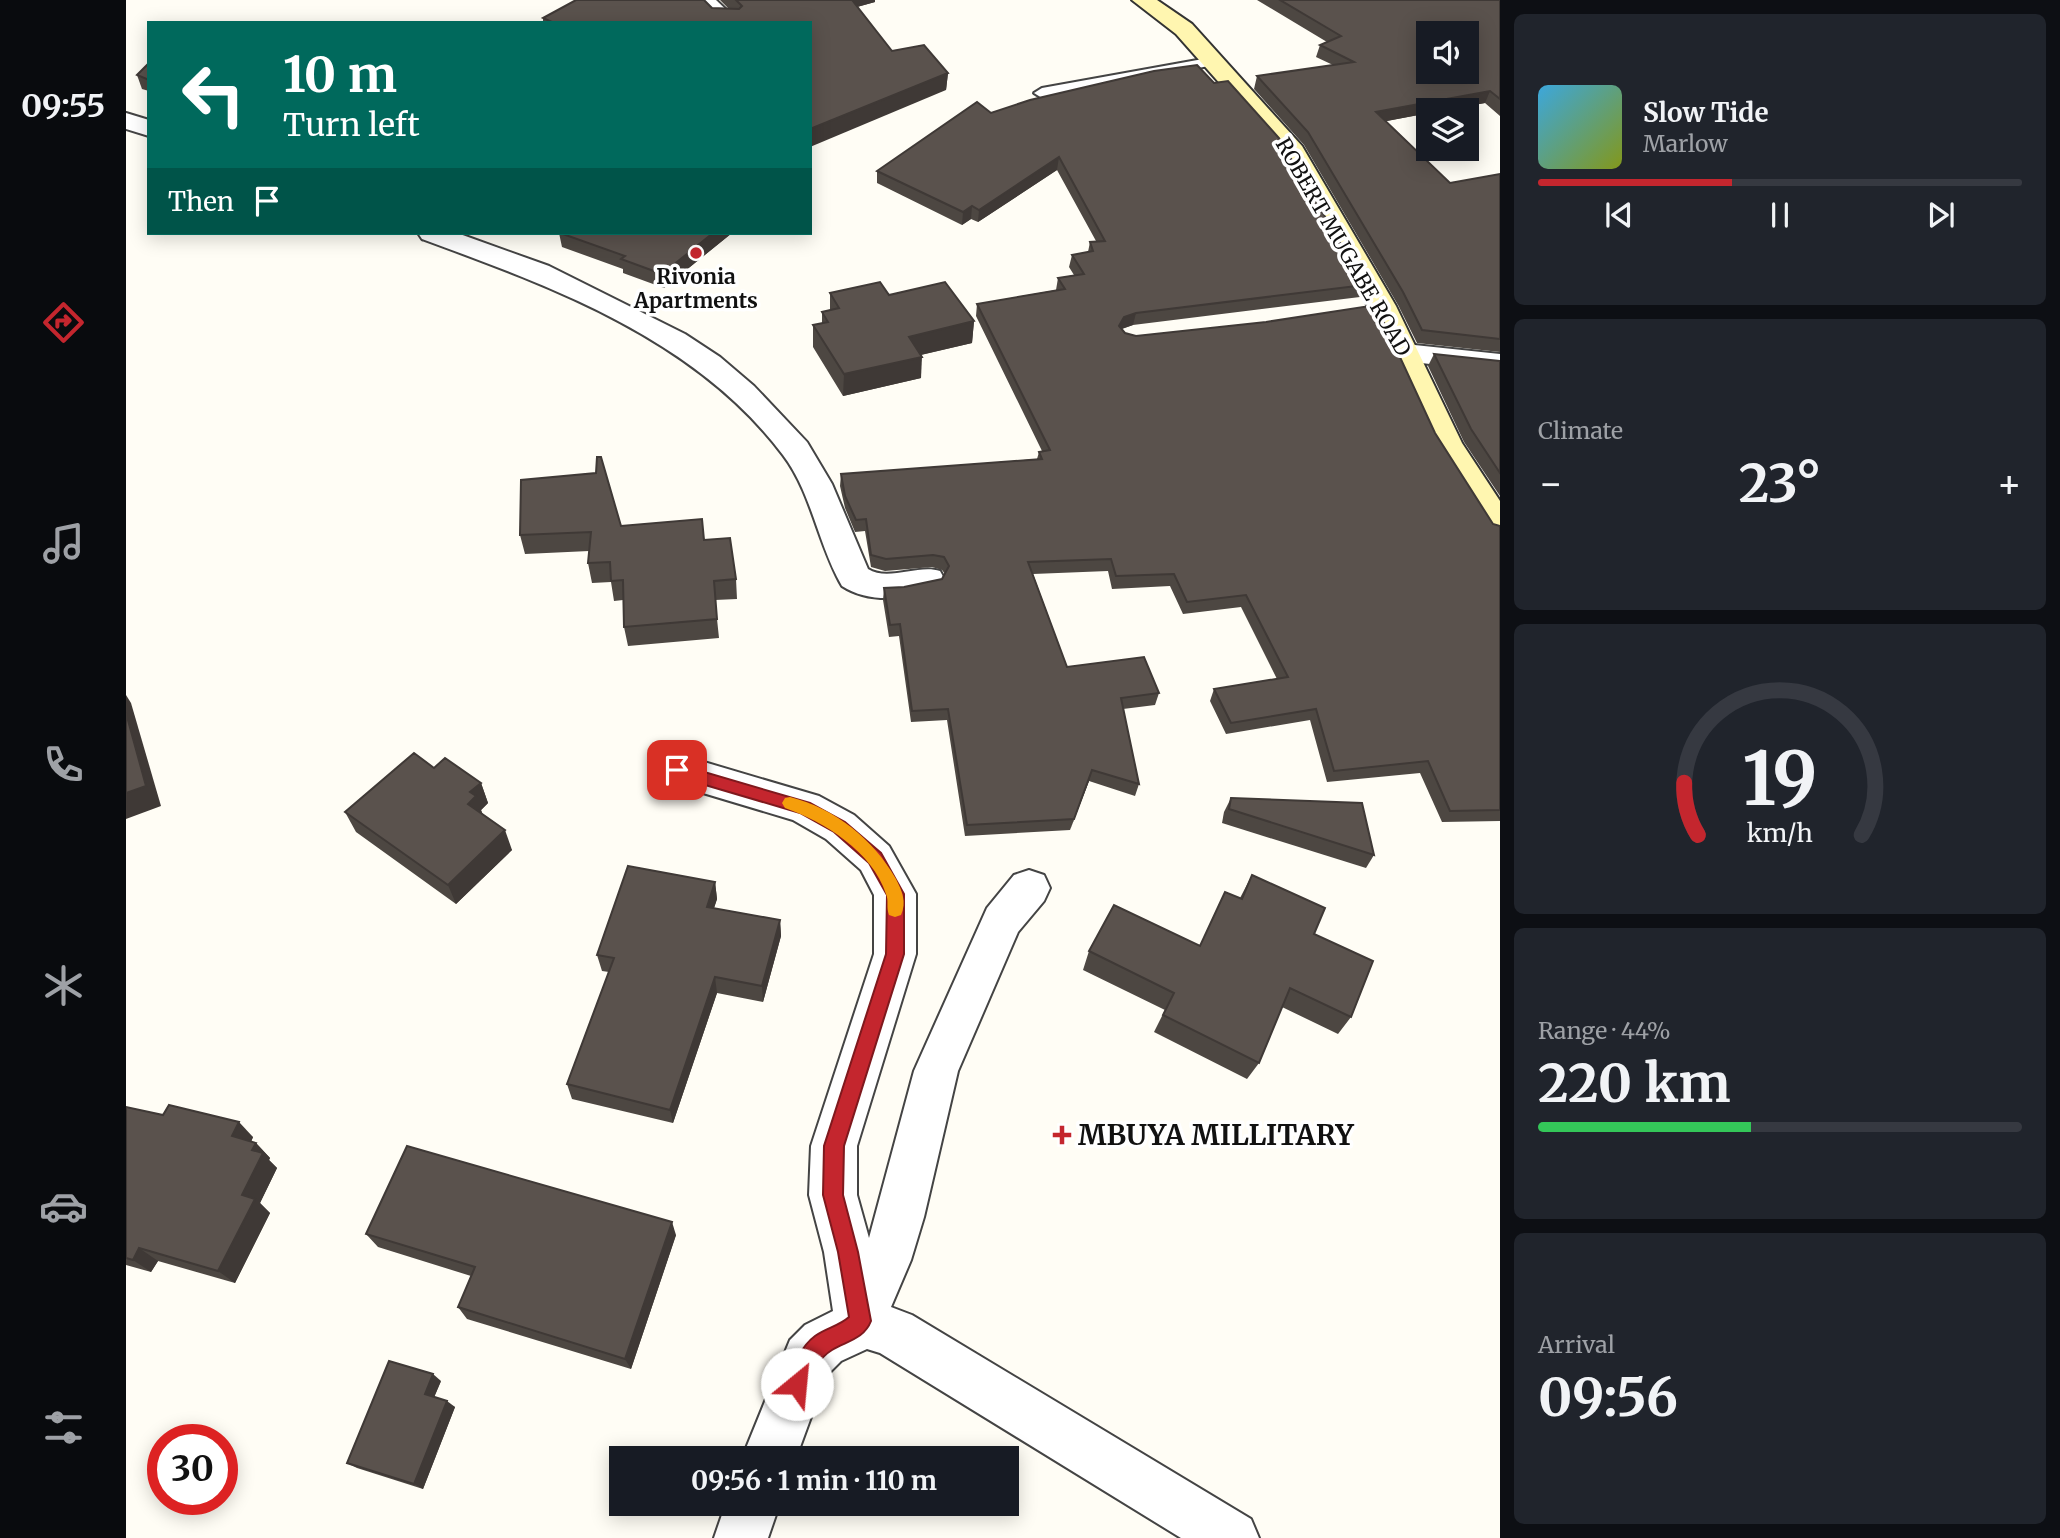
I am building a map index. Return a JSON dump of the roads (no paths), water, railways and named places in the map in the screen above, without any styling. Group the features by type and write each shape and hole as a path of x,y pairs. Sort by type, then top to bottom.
{"street":[{"path":"703,0 727,21"},
{"name":"ROBERT MUGABE ROAD","path":"1143,0 1184,29 1289,146 1368,308 1405,353 1447,444 1500,527"},
{"path":"126,120 147,127"},
{"path":"437,235 560,282 676,340 743,393 796,449 816,484 854,577 861,583 872,586 928,580"},
{"path":"1405,353 1500,363"},
{"path":"677,770 804,807 828,820 840,827 875,858 895,894 895,954 834,1146 833,1195 848,1252 860,1321"},
{"path":"774,1446 808,1358 823,1343 845,1334 860,1321 886,1260 900,1217 936,1071 1002,921 1029,888"},
{"path":"860,1321 894,1333 1232,1538"},
{"path":"741,1538 749,1516"}],"lane":[{"path":"1042,93 1214,61"}],"place":[{"name":"Rivonia Apartments","path":"696,253"},
{"name":"MBUYA MILLITARY","path":"1062,1135"}]}
